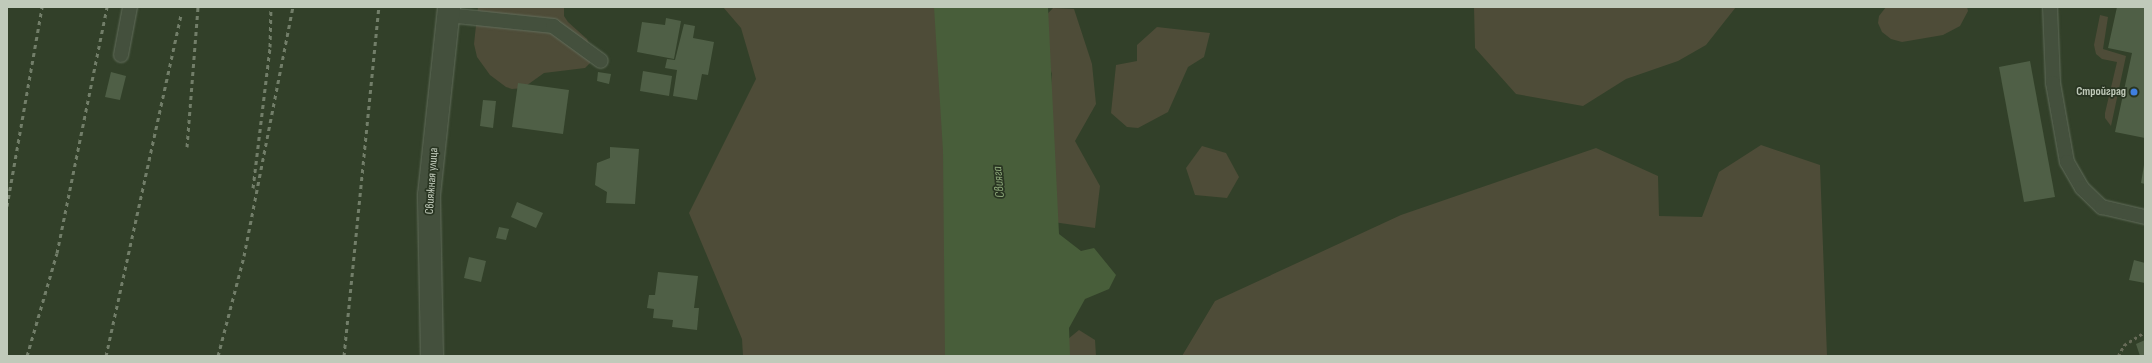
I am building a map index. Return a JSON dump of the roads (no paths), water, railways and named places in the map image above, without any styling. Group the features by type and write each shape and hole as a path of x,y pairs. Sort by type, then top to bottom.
{"street":[{"name":"Свияжная улица","path":"432,356 429,195 448,11"}],"lane":[{"path":"121,55 130,7"},
{"path":"2050,7 2053,83 2067,162 2082,188 2102,207 2145,217"},
{"path":"448,11 553,26 601,61"}],"water":[{"name":"Свияга","path":"934,7 1048,7 1059,234 1081,251 1094,248 1116,275 1109,289 1085,299 1069,328 1070,356 945,356 943,151"}],"railway":[{"path":"7,206 42,7"},
{"path":"27,356 57,253 107,7"},
{"path":"187,147 198,7"},
{"path":"253,188 270,47 271,7"},
{"path":"218,356 244,256 293,7"},
{"path":"344,356 379,7"},
{"path":"106,356 181,15"}],"place":[{"name":"Стройград","path":"2134,92"}]}
